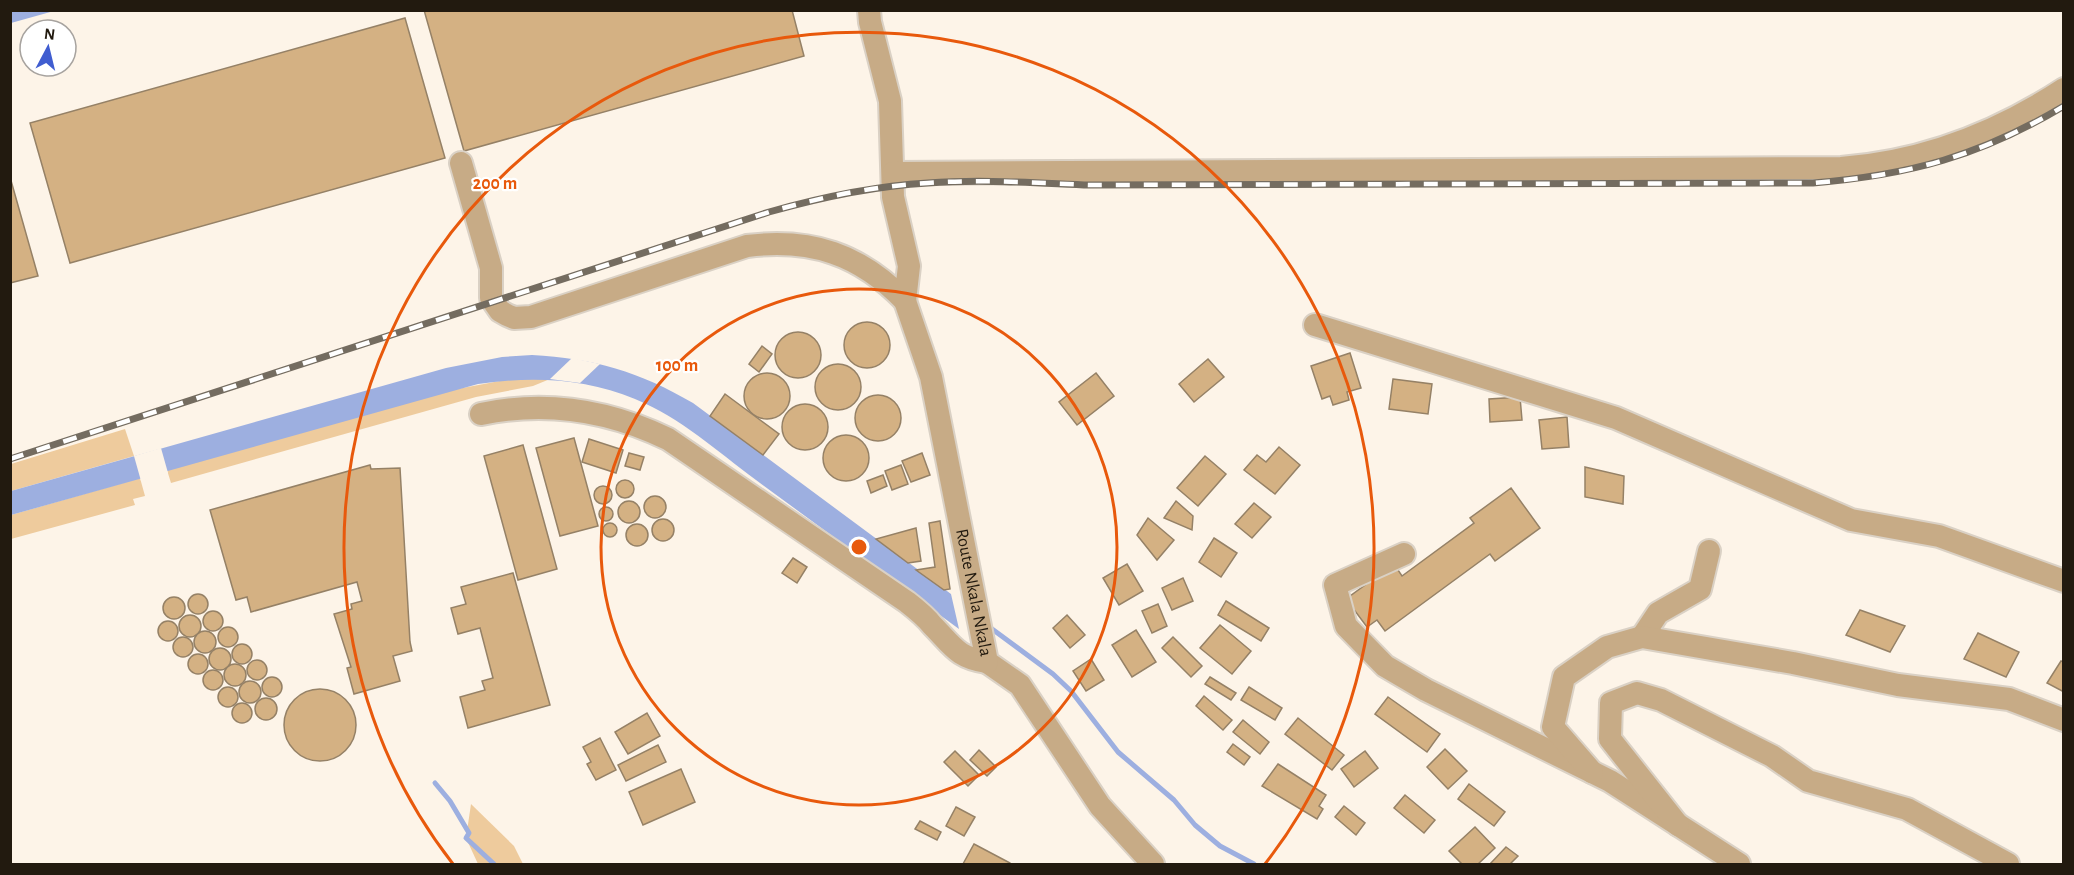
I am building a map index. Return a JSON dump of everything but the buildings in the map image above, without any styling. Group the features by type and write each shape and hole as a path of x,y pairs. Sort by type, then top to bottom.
{"street":[{"path":"869,10 890,101 893,196 909,266 905,301"},
{"path":"893,173 1841,168 1890,162 1960,142 2039,105 2064,89"},
{"path":"461,163 491,268 491,298 500,310 514,318 531,317 747,246 766,243 805,245 842,255 877,274 905,301"},
{"name":"Route Nkala Nkala","path":"905,301 931,377 987,662 1020,685 1101,806 1153,864"},
{"path":"1315,325 1616,418 1851,520 1939,536 2064,581"},
{"path":"482,414 524,407 567,408 602,414 644,427 668,439 907,602 957,651 966,657 987,662"},
{"path":"1642,637 1658,613 1700,589 1709,551"},
{"path":"1404,554 1335,585 1346,626 1385,666 1426,690 1610,781 1739,864"},
{"path":"1592,772 1552,727 1564,677 1607,647 1642,637 1793,663 1898,685 2008,699 2064,720"},
{"path":"1678,825 1610,739 1611,703 1637,693 1660,700 1772,756 1808,781 1907,810 2008,864"}],"shaded area":[{"path":"550,379 533,386 476,397 171,483 167,470 452,390 505,380"},
{"path":"125,429 134,456 11,491 11,464"},
{"path":"140,478 145,496 133,499 135,505 11,539 11,515"},
{"path":"471,804 514,846 523,864 478,864 466,838"}],"water":[{"path":"11,10 54,10 29,18 18,18 18,21 11,23"},
{"path":"532,355 575,359 616,368 654,383 693,403 951,594 959,629 683,425 635,399 578,383 518,380 478,384 11,515 11,491 446,368 502,357"}],"pier":[{"path":"572,358 600,364 580,383 550,379"},
{"path":"161,448 168,473 141,481 134,456"}],"waterway":[{"path":"988,626 1053,674 1071,691 1118,752 1174,800 1195,825 1220,846 1254,864"},
{"path":"435,783 450,801 469,833 466,838 494,864"}],"railway":[{"path":"10,459 769,212 828,197 868,190 908,184 968,181 1090,185 1813,183 1881,175 1943,160 2003,138 2064,106"}]}
